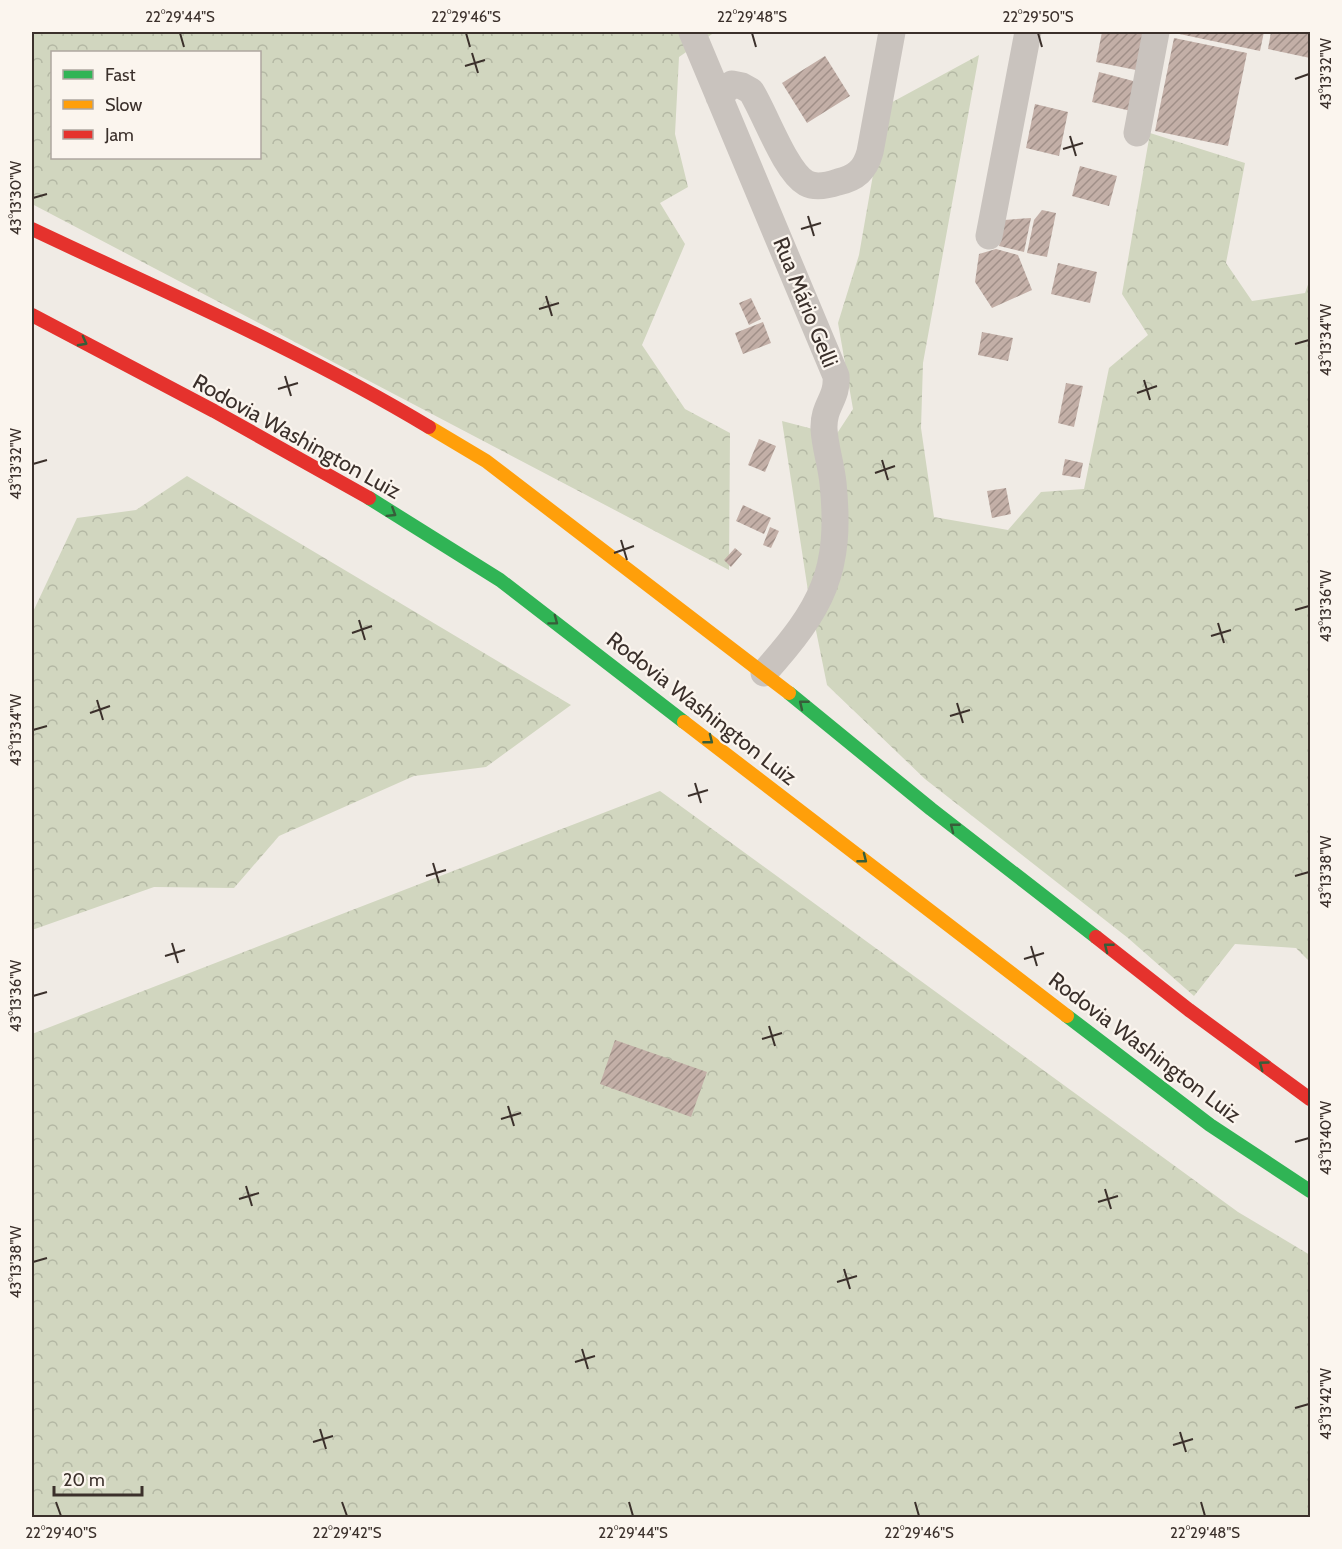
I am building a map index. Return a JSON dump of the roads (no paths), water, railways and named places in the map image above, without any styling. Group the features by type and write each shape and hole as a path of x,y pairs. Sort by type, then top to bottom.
{"highway":[{"path":"32,229 303,358 396,407 486,461 764,673 986,852 1189,1010 1311,1099"},
{"name":"Rodovia Washington Luiz","path":"32,315 352,488 500,580 1210,1125 1311,1191"}],"street":[{"name":"Rua Mário Gelli","path":"692,32 737,134 830,359 837,383 836,390 825,409 824,417 834,511 833,554 827,582 806,623 764,673"},
{"path":"719,97 732,84 751,91 791,168 807,183 821,186 848,180 867,165 892,32"},
{"path":"989,236 1028,32"},
{"path":"1137,133 1156,32"}]}
